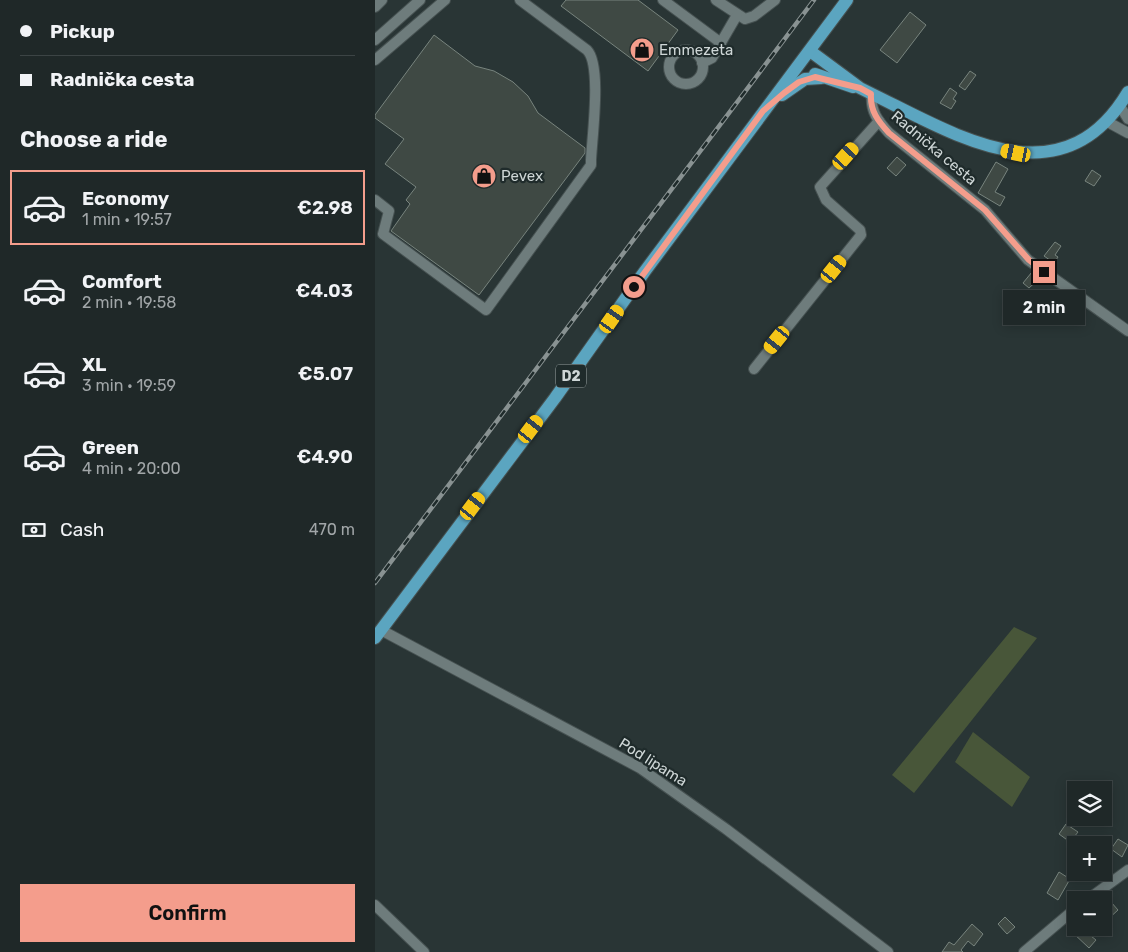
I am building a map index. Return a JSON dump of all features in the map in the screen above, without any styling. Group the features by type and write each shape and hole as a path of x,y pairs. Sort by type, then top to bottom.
{"main road":[{"name":"D2","path":"378,634 555,398 645,271 847,0"},
{"path":"807,54 810,71 821,78"},
{"path":"807,54 866,91 972,141 1016,153 1036,153 1073,144 1095,131 1106,121 1120,106 1128,92"},
{"path":"763,111 799,82 810,78 821,78 866,91"}],"street":[{"path":"375,7 382,0"},
{"path":"375,40 420,0"},
{"path":"375,60 445,0"},
{"path":"375,200 389,211 383,234 487,310 591,165 595,87 592,58 587,50 533,4 520,0"},
{"path":"663,0 721,43"},
{"path":"715,0 745,19 750,18 775,0"},
{"path":"702,63 713,58 737,15"},
{"name":"Radnička cesta","path":"866,91 879,121 889,133 985,210 1029,260 1128,331"},
{"path":"1120,106 1128,119"},
{"path":"753,369 861,235 860,230 826,200 820,187 879,121"},
{"path":"1106,121 1128,133"},
{"name":"Pod lipama","path":"378,634 640,768 726,829 888,952"},
{"path":"1099,891 1128,870"},
{"path":"375,905 424,952"},
{"path":"1024,952 1067,916"}],"green space":[{"path":"1014,627 1037,638 914,793 892,775"},
{"path":"973,732 1030,777 1012,807 955,762"}],"building":[{"name":"Emmezeta","path":"566,0 638,0 678,30 648,71 561,6"},
{"path":"910,12 926,25 897,63 880,50"},
{"name":"Pevex","path":"434,35 475,66 494,71 513,82 528,96 538,113 585,148 585,153 479,295 391,231 410,204 406,200 416,187 385,164 404,139 375,118 375,115"},
{"path":"970,71 976,75 965,90 959,86"},
{"path":"950,88 957,93 953,99 956,101 951,109 940,103"},
{"path":"897,157 906,165 896,176 887,168"},
{"path":"996,162 1008,169 995,192 1005,197 1000,206 978,193"},
{"path":"1092,170 1101,176 1094,186 1085,181"},
{"path":"1055,242 1061,246 1055,255 1058,257 1054,263 1044,256"},
{"path":"1032,272 1041,277 1029,288 1023,283"},
{"path":"1066,824 1078,832 1075,836 1067,836 1067,840 1059,834"},
{"path":"1118,839 1128,845 1122,857 1112,850"},
{"path":"1059,872 1067,877 1067,881 1069,881 1058,900 1047,893"},
{"path":"1112,903 1118,910 1112,915"},
{"path":"1005,917 1015,927 1007,934 998,924"},
{"path":"972,924 983,934 974,946 968,941 961,950 963,952 942,952 949,942 954,945"},
{"path":"1076,936 1091,936 1096,940 1089,948"}],"railway":[{"path":"375,583 814,0"}],"place":[{"name":"Emmezeta","path":"642,50"},
{"name":"Pevex","path":"484,176"}],"route":[{"path":"634,287 763,111 792,86 805,79 815,77 860,88 871,94 871,106 879,121 889,133 985,210 1003,228 1029,260 1044,272"}]}
